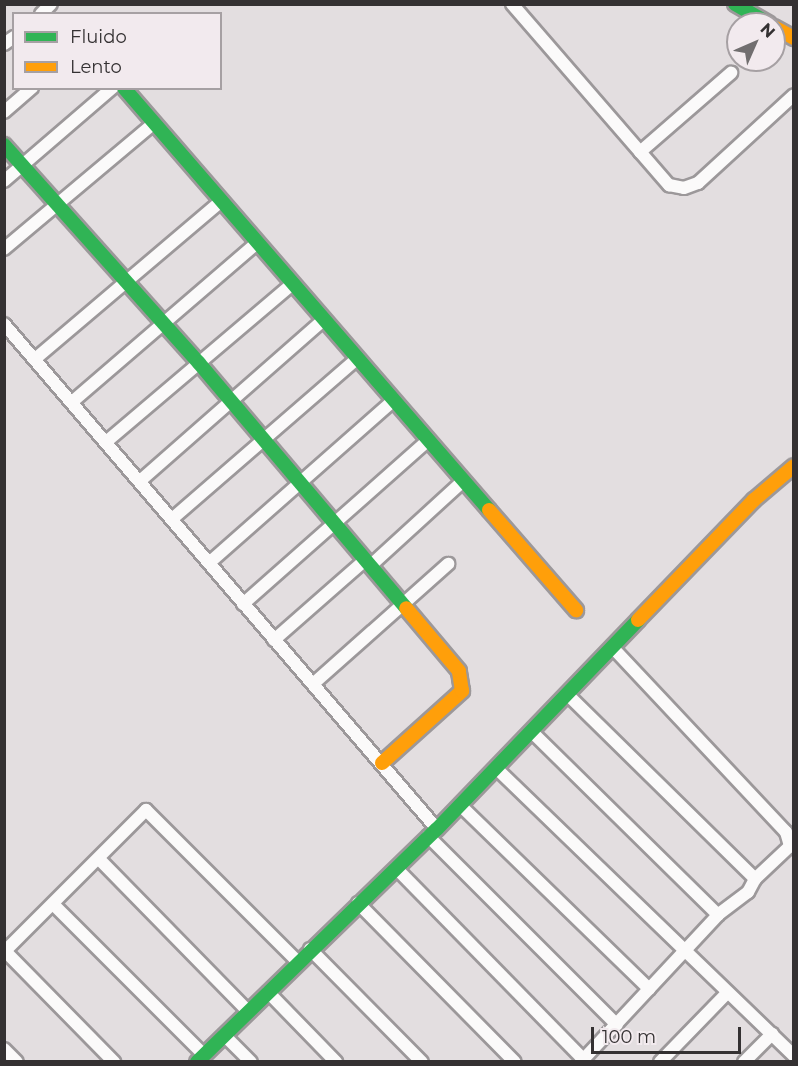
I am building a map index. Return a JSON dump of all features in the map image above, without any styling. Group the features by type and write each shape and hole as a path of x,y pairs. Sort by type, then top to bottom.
{"street":[{"path":"512,4 669,185 684,188 698,183 794,95"},
{"path":"735,4 749,12"},
{"path":"640,152 731,73"},
{"path":"4,112 30,90"},
{"path":"4,181 110,90"},
{"path":"126,90 427,441 576,610"},
{"path":"4,249 154,123"},
{"path":"4,146 58,203 199,363 459,671 462,691 382,763"},
{"path":"35,359 221,201"},
{"path":"72,402 257,243"},
{"path":"106,442 292,284"},
{"path":"140,481 323,320"},
{"path":"4,324 382,763 432,832 617,1025"},
{"path":"172,519 265,441 357,359"},
{"path":"209,563 393,401"},
{"path":"243,604 427,441"},
{"path":"53,904 200,1058 460,805 567,694 614,649 754,500 794,466"},
{"path":"274,640 463,481"},
{"path":"313,684 404,606 448,564"},
{"path":"396,868 582,1060 617,1025 718,915 748,892 755,879 790,846 786,832 614,649"},
{"path":"567,694 755,879"},
{"path":"532,732 718,915"},
{"path":"496,768 683,953 794,1056"},
{"path":"460,805 649,989"},
{"path":"114,1062 5,951 146,810 298,962"},
{"path":"99,859 248,1011"},
{"path":"358,903 515,1062"},
{"path":"310,949 422,1062"},
{"path":"268,992 336,1062"},
{"path":"660,1062 727,993"},
{"path":"744,1062 772,1034"},
{"path":"224,1035 251,1062"},
{"path":"4,1049 17,1062"}],"traffic: fast":[{"path":"735,4 749,12"},
{"path":"126,90 489,510"},
{"path":"4,145 199,363 406,608"},
{"path":"197,1062 437,829 638,620"}],"traffic: slow":[{"path":"786,34 794,38"},
{"path":"638,620 754,500 794,466"},
{"path":"489,510 576,610"},
{"path":"382,763 462,691 459,671 406,608"}]}
